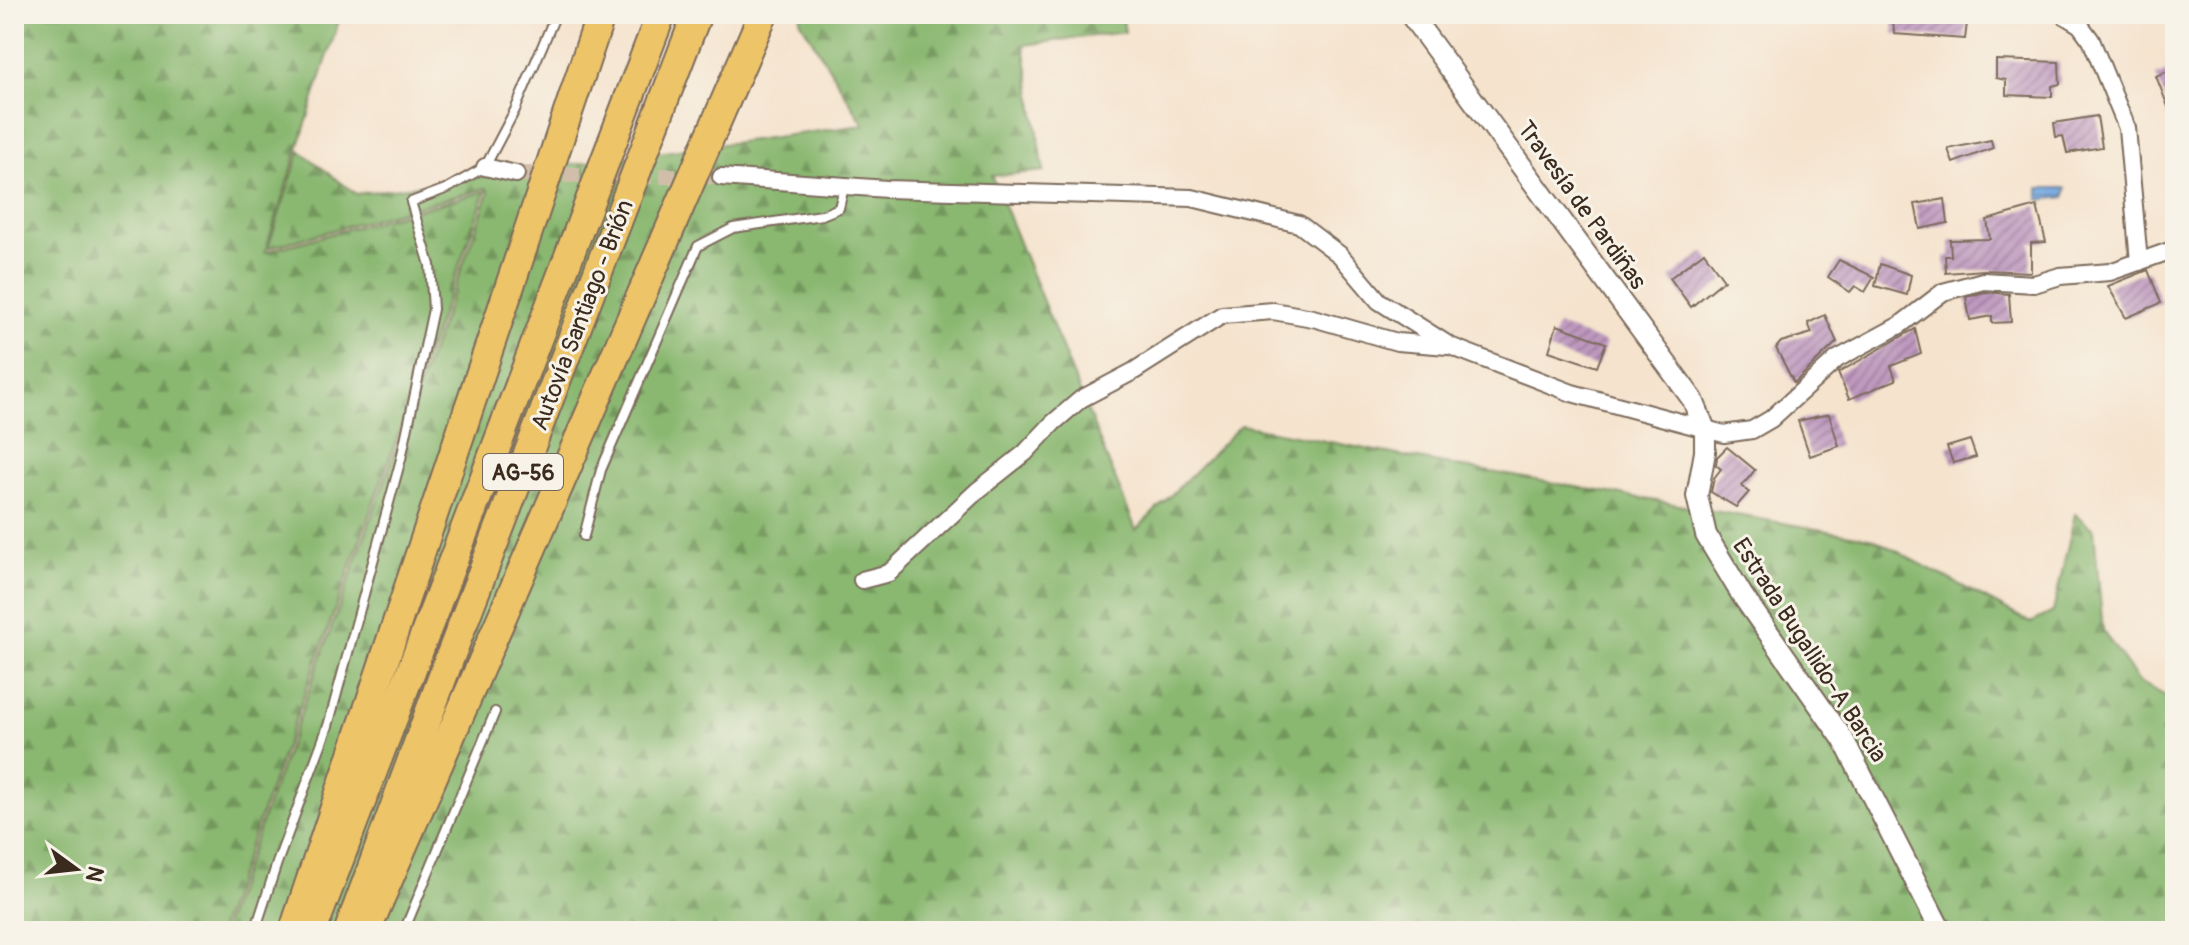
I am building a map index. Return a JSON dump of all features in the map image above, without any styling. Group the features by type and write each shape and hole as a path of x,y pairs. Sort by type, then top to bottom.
{"highway":[{"path":"293,931 601,14"},
{"name":"Autovía Santiago - Brión","path":"312,931 661,14"},
{"name":"Autovía Santiago - Brión","path":"349,931 450,657 697,14"},
{"path":"366,931 373,921 763,14"}],"street":[{"name":"Travesía de Pardiñas","path":"1410,14 1693,400 1705,430"},
{"path":"2062,14 2080,25 2091,40 2127,128 2139,262"},
{"path":"485,167 516,174"},
{"path":"721,177 844,187 1192,198 1299,224 1340,255 1379,301 1450,346 1572,393 1724,434 1752,430 1771,419 1837,359 1900,325 1943,292 1983,281 2034,284 2060,276 2110,272 2175,249"},
{"path":"862,580 889,573 977,491 1025,453 1081,399 1134,371 1222,315 1273,311 1313,318 1397,342 1450,346"},
{"name":"Estrada Bugallido-A Barcia","path":"1705,430 1705,452 1697,496 1706,535 1742,595 1843,739 1941,931"}],"lane":[{"path":"255,931 328,726 379,547 414,399 433,309 430,265 411,202 448,188 485,167 515,110 556,14"},
{"path":"584,536 601,470 698,246 733,228 822,215 839,208 844,187"},
{"path":"404,931 495,712"}],"green space":[{"path":"14,14 341,14 265,252 486,191 219,931 14,931"},
{"path":"801,14 1122,14 1125,32 1024,45 1044,171 992,176 1136,530 1241,425 1874,539 2031,623 2053,612 2075,514 2094,530 2103,631 2139,682 2166,696 2175,706 2175,931 222,931 489,192 486,188 268,248 300,151 356,194 864,125 800,20"}],"water":[{"path":"2039,188 2066,188 2065,197 2039,200"}],"building":[{"path":"1910,14 1954,14 1954,23 1967,23 1965,39 1894,34 1893,16 1910,17"},
{"path":"1996,60 2059,62 2060,84 2052,86 2052,97 2006,95 2006,80 1996,78"},
{"path":"2175,68 2175,122 2174,122 2156,76"},
{"path":"2097,116 2102,147 2067,153 2063,136 2056,137 2054,123"},
{"path":"1991,140 1993,148 1953,163 1948,149"},
{"path":"1945,199 1948,223 1920,229 1915,204"},
{"path":"2037,206 2046,242 2031,243 2031,272 1984,270 1946,273 1945,256 1951,256 1950,240 1990,239 1987,220"},
{"path":"1704,252 1724,280 1691,307 1670,278"},
{"path":"1839,260 1874,277 1865,292 1855,286 1850,292 1828,277"},
{"path":"1880,264 1911,275 1907,295 1875,286"},
{"path":"2148,270 2161,303 2126,318 2108,286"},
{"path":"1984,292 2009,294 2011,322 1992,323 1992,316 1970,320 1966,297"},
{"path":"1825,315 1837,342 1794,383 1776,348 1781,342 1812,333 1808,323"},
{"path":"1557,325 1606,343 1597,367 1549,351"},
{"path":"1915,329 1921,354 1891,366 1896,380 1849,399 1838,373"},
{"path":"1829,414 1839,446 1810,456 1798,421"},
{"path":"1970,440 1976,457 1953,463 1947,447"},
{"path":"1727,447 1755,470 1742,486 1749,492 1736,507 1711,492 1714,478 1721,469 1716,465 1717,457"}],"tunnel":[{"path":"516,174 721,177"}]}
